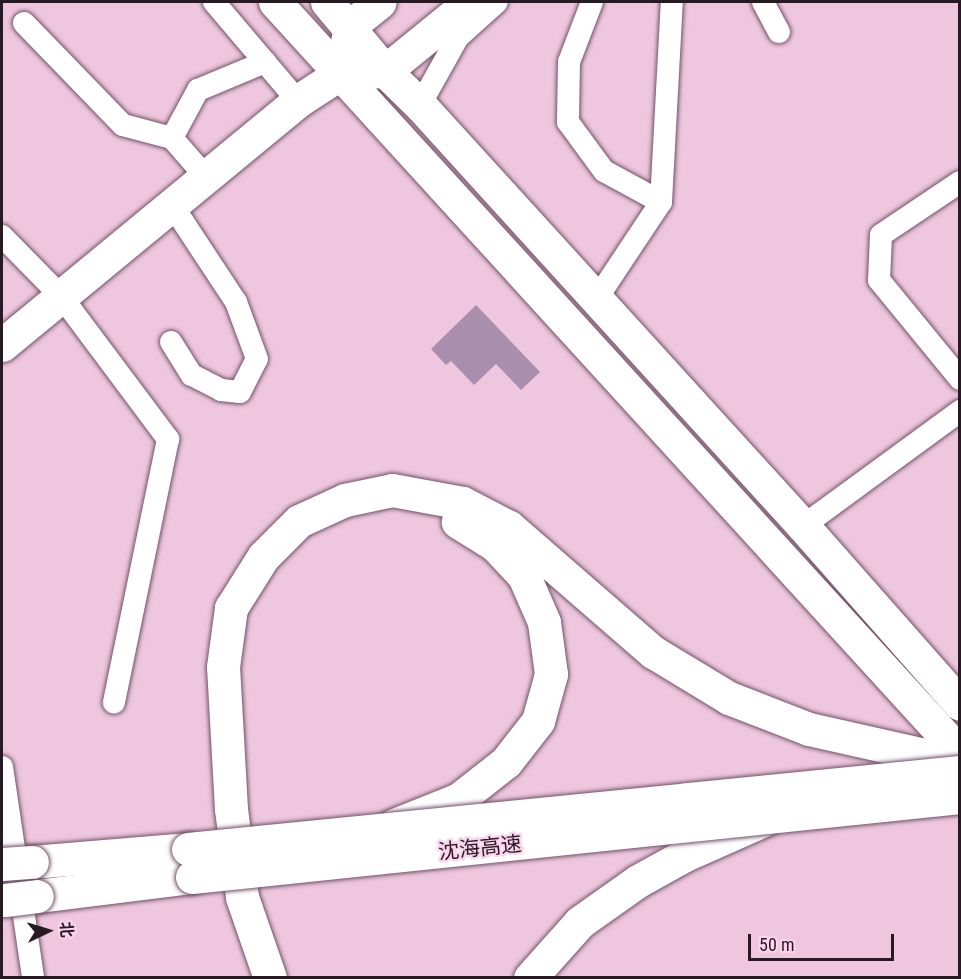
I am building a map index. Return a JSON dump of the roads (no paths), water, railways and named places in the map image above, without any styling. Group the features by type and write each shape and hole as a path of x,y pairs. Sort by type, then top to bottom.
{"main road":[{"path":"275,2 341,72 410,154 960,753"},
{"path":"327,2 350,26 385,72 420,105 957,698"},
{"path":"341,72 350,26 380,2"},
{"path":"2,345 298,100 341,72 385,72 470,2"},
{"path":"270,978 242,897 231,809 223,667 231,608 263,557 299,520 345,500 392,490 430,495 463,503 502,536 653,652 729,698 809,729 960,764"},
{"path":"290,978 268,909 247,785 243,654 258,590 300,544 346,514 397,509 451,518 502,536 524,576 544,622 551,674 538,721 506,762 459,799 382,830"},
{"name":"沈海高速","path":"15,899 190,863 382,830 960,772"},
{"name":"沈海高速","path":"17,863 190,863 767,819 960,797"},
{"path":"530,978 580,922 638,881 685,855 767,819"}],"street":[{"path":"214,2 298,100"},
{"path":"420,105 458,37 497,2"},
{"path":"592,2 569,62 568,122 604,171 661,202"},
{"path":"596,300 661,202 672,2"},
{"path":"763,2 779,32"},
{"path":"24,23 123,125 172,138 206,177"},
{"path":"172,138 198,90 265,62"},
{"path":"960,182 881,235 879,280 960,379"},
{"path":"171,342 192,375 221,390 240,392 257,359 236,302 172,204"},
{"path":"2,236 61,296 168,439 114,704"},
{"path":"803,526 960,411"},
{"path":"2,767 33,978"}]}
